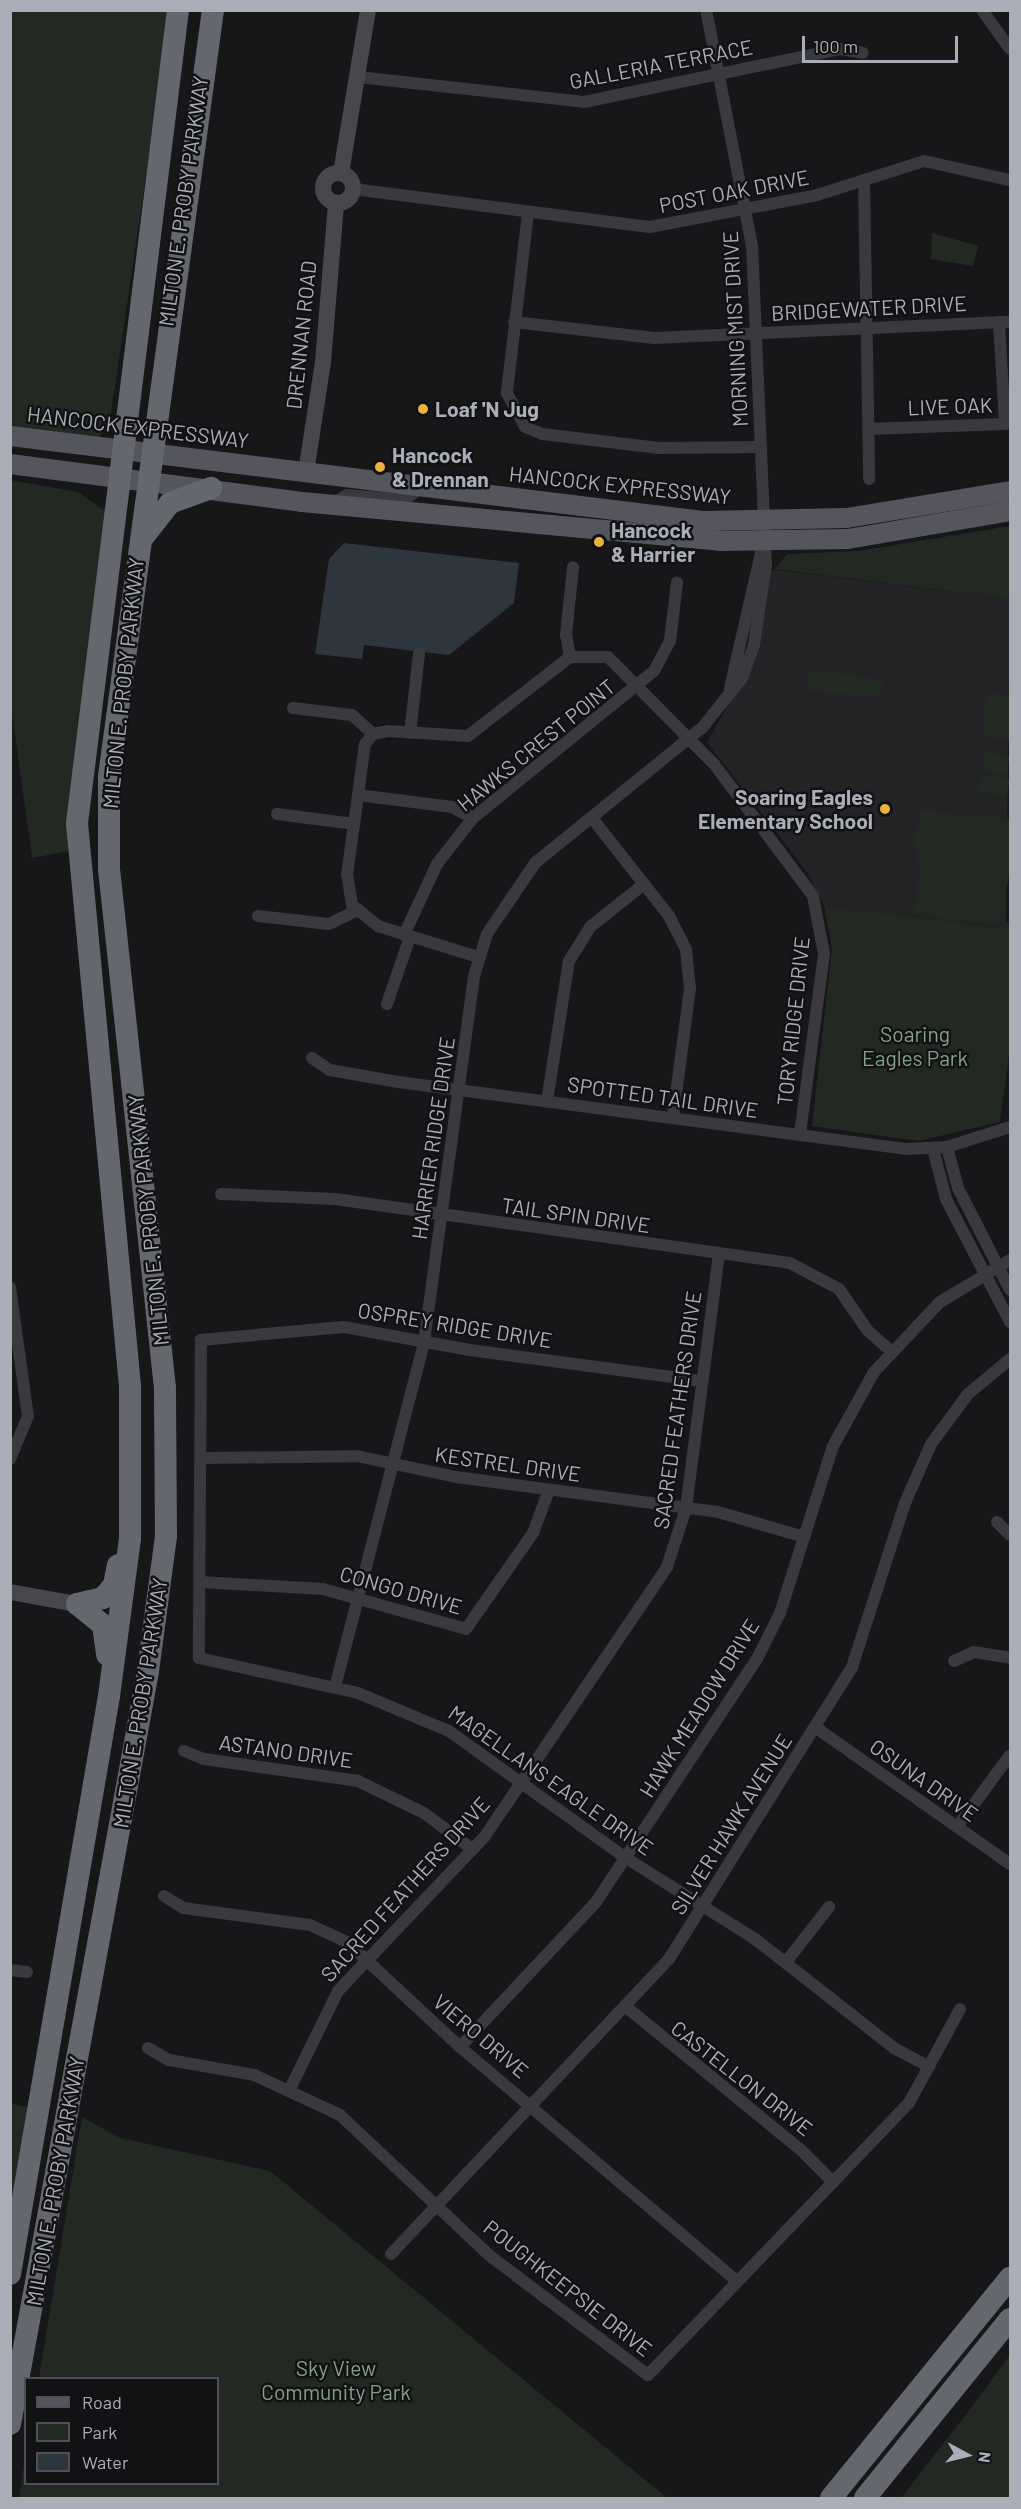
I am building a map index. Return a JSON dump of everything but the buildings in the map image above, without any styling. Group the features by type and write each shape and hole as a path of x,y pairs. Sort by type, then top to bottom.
{"highway":[{"name":"MILTON E. PROBY PARKWAY","path":"10,2274 109,1696 130,1538 131,1431 77,823 120,448 178,10"},
{"name":"MILTON E. PROBY PARKWAY","path":"10,2424 148,1671 166,1536 161,1337 107,822 146,481 213,10"},
{"path":"138,544 170,503 211,488"},
{"path":"77,1604 103,1598 117,1577 124,1447 131,1431"},
{"path":"77,1604 96,1616 107,1635 102,1680 109,1696"},
{"path":"831,2499 1011,2278"},
{"path":"865,2499 1011,2319"}],"main road":[{"name":"HANCOCK EXPRESSWAY","path":"10,436 422,486 764,532 848,539 1011,511"},
{"name":"HANCOCK EXPRESSWAY","path":"10,464 330,504 670,538 764,532 912,510 1011,491"}],"street":[{"path":"341,173 331,174 323,186 325,195 336,203 350,198 353,189 341,173 368,10"},
{"name":"MORNING MIST DRIVE","path":"706,10 748,208 756,333 764,532"},
{"path":"982,10 1011,49"},
{"name":"GALLERIA TERRACE","path":"358,77 566,103 841,49 863,53"},
{"name":"POST OAK DRIVE","path":"353,189 650,227 748,208 864,180 924,161 1011,180"},
{"path":"864,180 869,479"},
{"name":"DRENNAN ROAD","path":"306,472 323,362 336,203"},
{"path":"528,213 507,393 518,419 542,434 659,448 761,447"},
{"name":"BRIDGEWATER DRIVE","path":"514,322 654,338 1005,322"},
{"name":"LIVE OAK","path":"868,429 1005,424 1005,322"},
{"path":"506,426 518,419"},
{"path":"330,504 347,495 405,500 422,486"},
{"name":"HARRIER RIDGE DRIVE","path":"336,1688 424,1342 478,957 515,885 592,818 692,739 730,688 764,532"},
{"path":"292,708 352,716 373,734 468,736 570,657 566,635 573,567"},
{"name":"HAWKS CREST POINT","path":"387,1004 407,936 428,878 473,818 642,685 668,650 677,582"},
{"path":"410,734 419,654"},
{"name":"TORY RIDGE DRIVE","path":"570,657 608,657 642,685 692,739 799,873 818,908 824,954 800,1135"},
{"path":"373,734 364,744 347,887 356,911 407,936 478,957"},
{"path":"358,795 452,807 473,818"},
{"path":"277,814 354,824"},
{"path":"592,818 677,927 689,964 673,1118"},
{"path":"547,1101 569,961 590,927 644,884"},
{"path":"258,916 329,924 356,911"},
{"name":"SPOTTED TAIL DRIVE","path":"312,1058 330,1070 460,1090 800,1135 933,1149 947,1148 1011,1127"},
{"path":"947,1148 958,1188 1011,1290"},
{"path":"933,1149 940,1185 1011,1322"},
{"name":"TAIL SPIN DRIVE","path":"221,1194 335,1199 442,1217 790,1263 823,1276 891,1351"},
{"name":"SACRED FEATHERS DRIVE","path":"289,2091 331,2001 367,1959 472,1849 523,1781 667,1567 686,1508 719,1254"},
{"name":"HAWK MEADOW DRIVE","path":"460,2047 589,1912 766,1643 842,1426 891,1351 940,1302 984,1273 1011,1260"},
{"path":"10,1287 13,1325 28,1416 10,1459"},
{"name":"OSPREY RIDGE DRIVE","path":"201,1340 326,1326 702,1381"},
{"name":"MAGELLANS EAGLE DRIVE","path":"201,1340 204,1458 199,1658 336,1688 429,1720 523,1781 626,1858 702,1904 786,1962 894,2048 929,2067"},
{"name":"SILVER HAWK AVENUE","path":"391,2254 660,1971 815,1727 861,1648 905,1503 931,1444 968,1394 1011,1359"},
{"name":"KESTREL DRIVE","path":"204,1458 347,1455 549,1490 686,1508 804,1538"},
{"name":"CONGO DRIVE","path":"200,1582 307,1586 359,1597 466,1629 532,1533 549,1490"},
{"path":"997,1522 1011,1535"},
{"path":"10,1592 77,1604"},
{"path":"954,1661 974,1652 1011,1658"},
{"name":"OSUNA DRIVE","path":"815,1727 1011,1864"},
{"name":"ASTANO DRIVE","path":"184,1751 204,1759 358,1781 424,1813 472,1849"},
{"path":"957,1827 1011,1755"},
{"name":"VIERO DRIVE","path":"164,1896 183,1908 310,1925 341,1938 367,1959 460,2047 738,2281"},
{"path":"786,1962 829,1906"},
{"path":"10,1970 27,1972"},
{"name":"CASTELLON DRIVE","path":"625,2006 800,2148 833,2182"},
{"name":"POUGHKEEPSIE DRIVE","path":"148,2048 169,2060 241,2070 349,2121 490,2256 648,2375 909,2103 960,2009"}],"shaded area":[{"name":"Soaring Eagles Elementary School","path":"770,569 1010,599 1006,924 999,928 824,905 807,872 707,742 755,658"}],"green space":[{"path":"11,11 170,11 110,420 99,438 11,427"},
{"path":"932,233 978,246 973,266 931,259"},
{"path":"10,480 78,492 105,511 69,851 32,858 10,698"},
{"path":"1010,526 1010,599 775,569 787,554 859,551"},
{"path":"808,670 884,679 882,697 805,691"},
{"path":"987,691 1010,694 1010,741 982,737"},
{"path":"984,753 1010,757 1007,775 981,771"},
{"path":"981,775 1010,779 1007,797 978,793"},
{"path":"921,810 1010,819 1010,870 999,925 914,914 919,870 914,838"},
{"name":"Soaring Eagles Park","path":"824,905 999,928 1010,921 1010,1048 1000,1122 918,1141 812,1126 832,949"},
{"path":"11,2104 29,2107 11,2209"},
{"name":"Sky View Community Park","path":"82,2117 120,2138 270,2171 667,2498 19,2498 24,2464 24,2485 219,2485 219,2377 39,2377"},
{"path":"1010,2355 1010,2498 901,2498 964,2417"}],"water":[{"path":"344,543 519,563 514,603 449,655 364,645 362,659 315,654 329,559"}],"place":[{"name":"Loaf 'N Jug","path":"423,409"},
{"name":"Hancock & Drennan","path":"380,467"},
{"name":"Hancock & Harrier","path":"599,542"},
{"name":"Soaring Eagles Elementary School","path":"885,809"}]}
